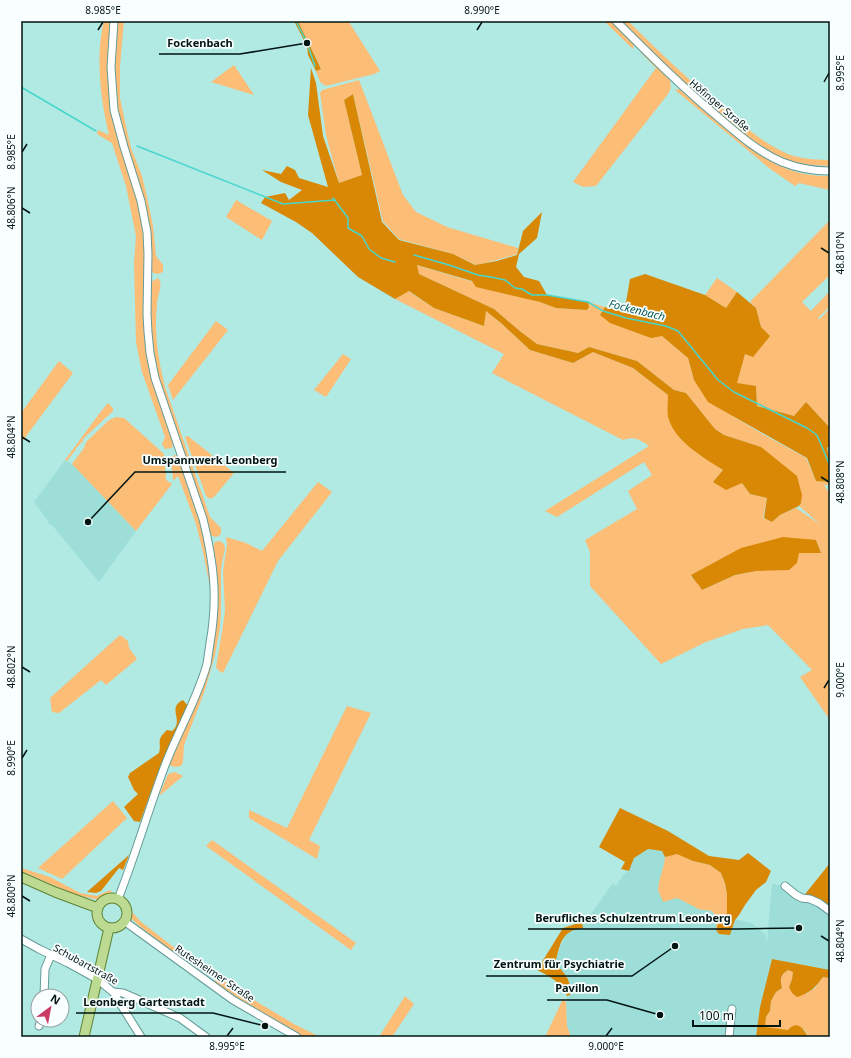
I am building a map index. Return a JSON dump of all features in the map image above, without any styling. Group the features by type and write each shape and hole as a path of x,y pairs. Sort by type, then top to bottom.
{"main road":[{"path":"21,876 55,892 98,908"},
{"path":"110,898 118,900 126,909 126,917 124,921 116,928 109,928 102,925 97,915 99,904 110,898"},
{"path":"84,1037 109,928"}],"street":[{"path":"114,21 111,67 111,85 114,110 141,201 147,232 148,332 150,353 155,378 209,540 214,573 215,600 213,626 207,663 195,698 165,766 118,900"},
{"name":"Höfinger Straße","path":"616,21 689,92 728,126 760,150 783,162 803,168 819,171 830,171"},
{"path":"785,886 796,895 819,903 830,911"},
{"name":"Rutesheimer Straße","path":"124,921 233,1000 297,1037"},
{"name":"Schubartstraße","path":"21,939 97,980 113,992 123,993 170,1012 193,1026 206,1037"},
{"path":"44,988 45,968 51,955"},
{"path":"113,992 141,1037"},
{"path":"729,1037 732,1009"}],"shaded area":[{"path":"104,21 111,21 108,70 109,94 113,119 138,202 143,234 156,392 173,443 172,448 165,449 162,444 165,437 142,372 136,342 134,263 136,236 126,186 112,143 97,134 98,130 109,135 104,113 100,79 100,46"},
{"path":"117,21 124,21 120,66 120,98 131,148 142,176 147,197 153,226 156,256 163,265 163,272 158,274 153,273 152,271 152,253 148,218 140,186 122,129 116,100 113,69"},
{"path":"294,21 298,21 321,69 316,71 308,55 307,46"},
{"path":"298,21 350,21 349,22 380,71 374,74 326,86 320,82 316,71 321,68"},
{"path":"604,21 611,21 634,44 633,49"},
{"path":"620,21 628,21 688,78 732,116 767,143 785,153 794,156 830,160 830,166 791,161 756,143 713,109"},
{"path":"640,52 643,52 670,80 671,88 668,94 596,186 583,187 573,182 656,68"},
{"path":"234,65 254,95 211,82"},
{"path":"311,68 316,83 323,136 339,183 362,175 344,100 353,94 382,222 399,240 453,254 475,265 497,261 517,255 523,231 542,212 537,238 519,254 516,267 524,277 539,281 547,295 588,302 589,307 587,310 556,308 540,302 476,287 472,281 417,265 419,274 494,309 537,344 578,353 589,347 637,361 674,390 686,393 715,429 724,435 761,447 797,476 802,495 799,506 780,515 772,522 764,518 767,498 750,494 742,483 726,490 713,482 723,470 707,460 683,441 672,426 668,417 668,395 633,368 593,352 573,363 530,350 486,311 484,326 434,308 409,291 395,299 358,277 312,233 296,222 261,203 265,197 285,193 289,200 302,190 281,182 262,170 281,174 287,166 295,170 299,178 328,187 308,115"},
{"path":"359,80 403,195 416,212 447,227 518,248 517,254 476,265 453,254 399,239 383,221 353,94 344,100 362,175 339,183 326,135 320,93 322,90"},
{"path":"679,89 751,149 775,164 800,173 830,176 830,190 799,183 795,186 769,168 675,90"},
{"path":"236,200 272,221 262,240 226,217"},
{"path":"830,220 830,275 802,302 811,311 830,291 830,306 818,318 820,319 830,308 830,428 806,402 794,416 757,406 756,387 736,384 745,354 761,327 756,308 750,302"},
{"path":"416,265 556,308 587,310 589,307 588,302 605,307 600,315 662,336 688,358 694,380 734,417 806,458 816,481 830,482 830,485 824,485 830,494 830,720 800,677 812,670 768,625 743,629 706,642 661,664 590,586 590,552 585,540 637,509 628,491 652,475 644,462 557,517 545,511 649,446 636,439 630,438 623,440 492,373 504,354 395,299 408,291 434,308 484,326 486,311 530,350 573,363 593,352 633,368 668,395 668,416 681,439 723,470 713,482 742,483 750,494 767,498 763,518 772,522 780,515 796,508 821,525 799,506 801,503 761,447 724,435 715,429 686,393 674,390 637,361 589,347 578,353 537,344 494,309 419,274","holes":["816,540 821,553 799,553 756,571 735,575 702,590 699,583 691,576"]},
{"path":"645,274 705,295 726,308 737,292 756,308 761,327 770,336 753,357 745,354 737,383 756,386 757,406 794,416 806,402 830,428 830,448 827,447 830,464 830,482 816,481 807,458 708,402 694,380 688,358 662,336 651,338 610,323 600,315 605,307 617,310 625,308 630,279"},
{"path":"158,278 160,281 160,287 157,301 156,336 165,387 210,517 221,528 221,533 219,536 215,537 211,535 160,385 153,354 150,315 151,282"},
{"path":"717,278 737,292 726,308 705,295"},
{"path":"216,321 228,330 173,400 168,385"},
{"path":"343,354 351,359 326,397 314,390"},
{"path":"59,361 73,373 21,443 21,413"},
{"path":"108,403 113,408 113,411 83,439 67,461 65,460 99,414"},
{"path":"116,417 124,418 163,453 166,480 172,484 136,531 72,464 84,448 86,442 109,420"},
{"path":"188,436 234,473 214,497 210,499 206,496 185,437"},
{"path":"175,455 178,456 202,527 206,544 210,587 196,524 178,476 173,481 171,457"},
{"path":"65,460 72,464 136,531 99,582 52,525 49,524 34,502"},
{"path":"318,482 332,492 278,561 223,673 216,667 225,611 223,571 227,545 226,537 246,543 262,551"},
{"path":"783,537 816,540 821,553 799,553 797,563 789,570 756,571 735,575 702,590 691,575 741,548"},
{"path":"220,541 224,544 225,548 221,569 220,627 215,655 205,690 184,745 183,762 181,766 175,767 169,765 202,689 216,626 218,607 217,568 213,547 215,542"},
{"path":"120,635 128,641 129,648 137,659 106,685 101,680 59,713 52,712 50,698"},
{"path":"183,700 188,706 161,765 140,822 134,821 124,807 138,794 134,790 128,777 130,773 159,753 160,739 167,730 172,731 176,727 176,707 178,703"},
{"path":"347,706 371,713 309,840 320,846 317,859 249,818 249,810 287,828"},
{"path":"175,772 183,776 159,796 168,774"},
{"path":"113,801 127,818 62,879 38,868"},
{"path":"620,808 668,831 709,856 739,860 748,853 771,871 766,882 756,890 735,920 730,935 719,934 716,930 719,922 727,913 727,894 721,873 710,865 693,861 677,854 665,857 662,851 648,849 634,858 629,871 621,869 625,862 599,847"},
{"path":"212,840 356,943 351,950 206,846"},
{"path":"648,849 677,853 730,935 735,919 751,923 765,934 767,942 772,884 785,886 830,911 830,970 772,959 760,1007 756,1037 571,1037 567,1026 566,1014 567,996 570,995 565,974 555,964 556,957 565,935 573,930 583,928 582,922 586,921 613,883 615,887 625,873 629,871 634,858"},
{"path":"677,853 693,861 710,865 721,873 727,894 727,913 719,922 716,930 717,918 712,911 697,909 677,898 663,902 658,890 665,857"},
{"path":"129,855 123,870 119,868 101,891 96,893 87,892"},
{"path":"830,863 830,911 802,898"},
{"path":"21,868 50,877 80,893 97,896 110,890 112,892 100,899 76,895 21,871"},
{"path":"130,913 134,914 140,921 176,949 234,988 294,1024 320,1037 303,1037 261,1013 220,986 215,982 215,978 193,961 184,956 182,959 138,925 132,919"},
{"path":"582,922 583,928 569,933 562,940 555,964 562,970 569,982 570,995 567,996 562,987 551,977 537,970 563,928"},
{"path":"772,959 830,970 830,978 823,977 812,990 797,997 792,993 789,987 793,972 788,970 781,978 782,988 776,992 771,1001 770,1011 766,1017 765,1027 788,1030 797,1025 802,1028 808,1037 756,1037 760,1007"},
{"path":"788,970 793,972 789,987 806,994 815,988 823,977 830,978 830,1037 808,1037 804,1029 788,1037 763,1037 766,1017 770,1011 771,1001 776,992 782,988 781,978"},
{"path":"405,996 414,1004 392,1037 379,1037"},
{"path":"563,999 566,1002 567,1026 571,1037 545,1037"}],"waterway":[{"name":"Fockenbach","path":"296,21 307,43 315,66"},
{"path":"21,87 96,131"},
{"path":"137,146 283,204 335,200"},
{"name":"Fockenbach","path":"333,198 348,218 348,228 362,236 369,249 381,258 395,262"},
{"name":"Fockenbach","path":"414,255 478,275 505,280 515,288 522,289 532,295 547,295 588,302 603,311 626,318 666,326 678,331 718,380 734,392 807,428 817,435 830,466"}],"place":[{"name":"Fockenbach","path":"307,43"},
{"name":"Umspannwerk Leonberg","path":"88,522"},
{"name":"Berufliches Schulzentrum Leonberg","path":"799,928"},
{"name":"Zentrum für Psychiatrie","path":"675,946"},
{"name":"Pavillon","path":"660,1015"},
{"name":"Leonberg Gartenstadt","path":"265,1026"}]}
